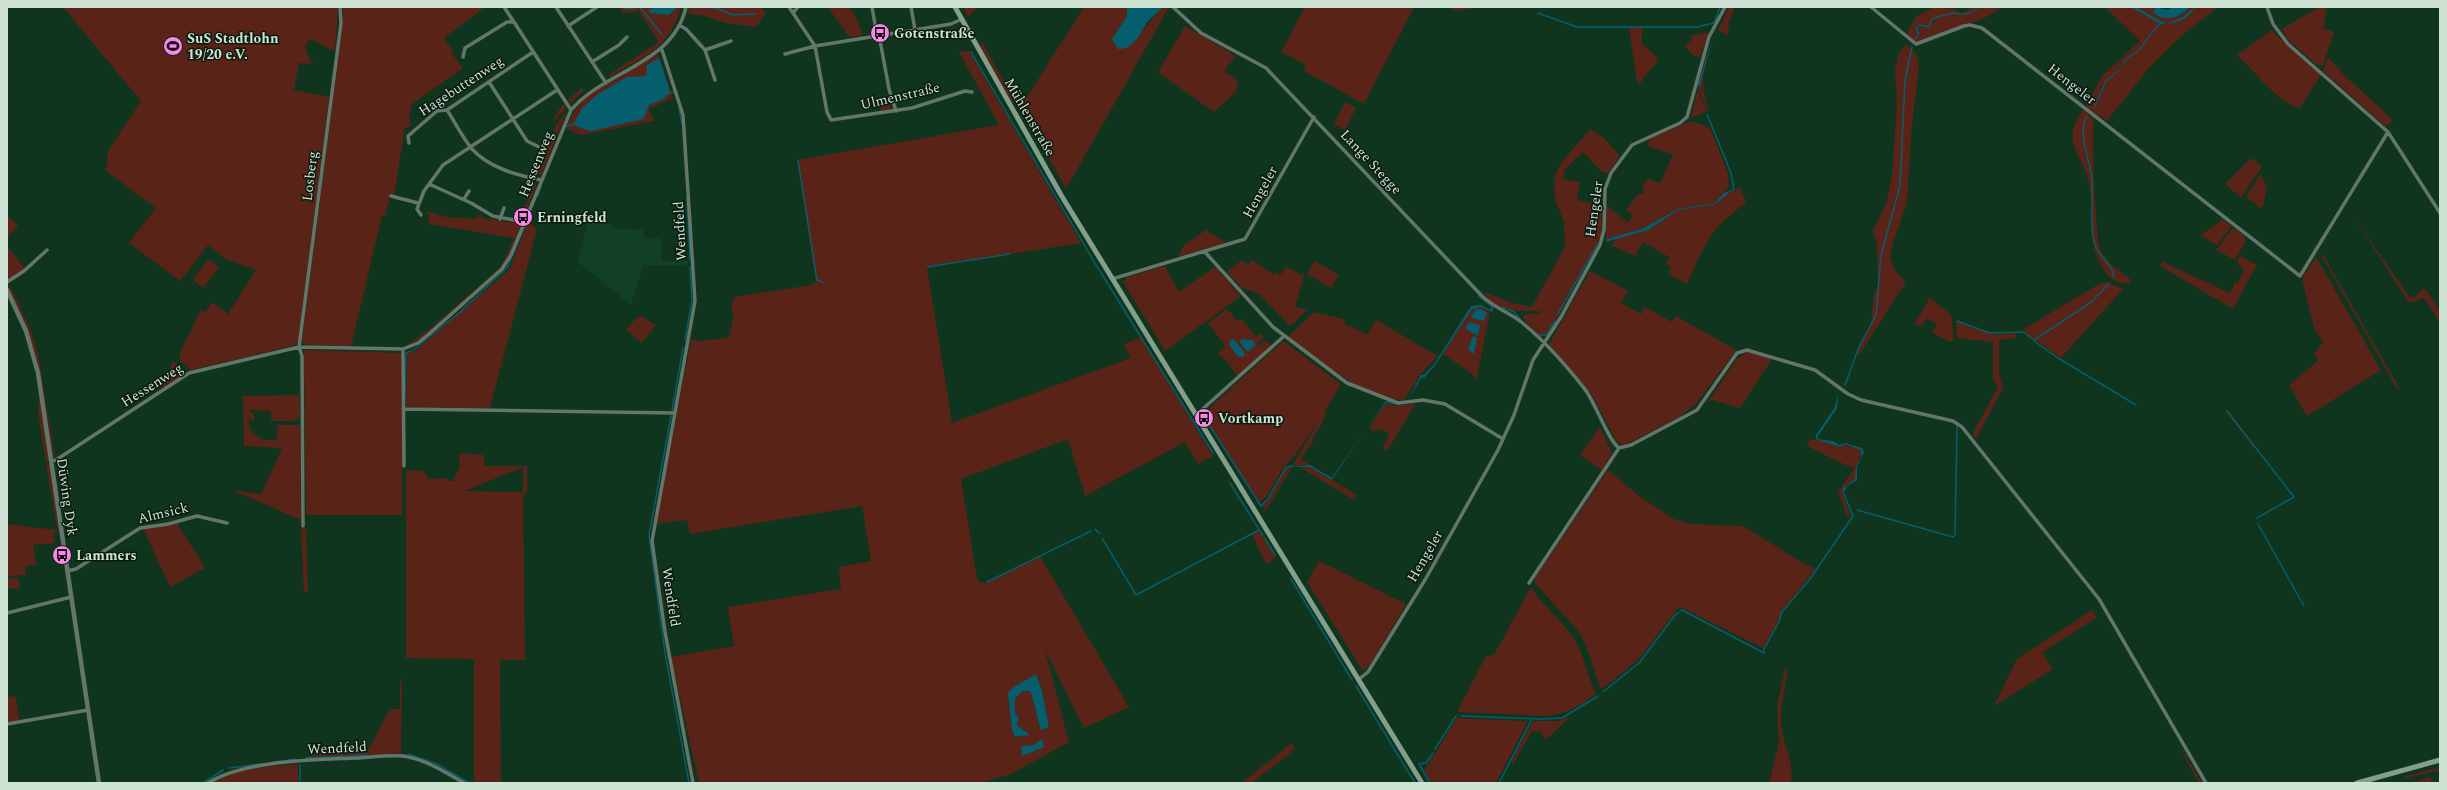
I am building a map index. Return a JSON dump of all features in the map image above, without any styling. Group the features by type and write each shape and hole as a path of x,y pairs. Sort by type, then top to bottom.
{"main road":[{"name":"Mühlenstraße","path":"955,7 1017,120 1112,279 1422,783"},
{"path":"2357,783 2440,760"}],"street":[{"name":"Losberg","path":"299,348 341,23 340,7"},
{"path":"504,7 512,22 571,110"},
{"path":"556,7 606,83"},
{"path":"568,26 597,7"},
{"name":"Hessenweg","path":"51,462 189,373 299,348 403,349 418,343 499,272 509,260 571,110 586,95 662,50 679,26 686,7"},
{"path":"789,7 815,46"},
{"path":"793,13 798,7"},
{"path":"872,7 889,89 896,111"},
{"path":"911,7 915,30"},
{"name":"Lange Stegge","path":"1173,7 1201,33 1266,68 1482,296 1494,307 1516,318 1545,344 1588,393 1613,442 1619,448"},
{"name":"Hengeler","path":"1358,680 1368,672 1425,580 1503,439 1514,415 1529,369 1545,344 1600,245 1604,230 1605,189 1611,173 1632,146 1680,123 1687,117 1709,37 1725,7"},
{"name":"Hengeler","path":"1871,7 1916,44 1964,26 1970,25 1982,28 2248,237 2300,276 2388,132"},
{"path":"2267,7 2273,24 2288,44 2388,132 2392,141 2440,213"},
{"path":"784,54 815,46 951,24 962,19"},
{"path":"463,57 465,48 512,22"},
{"path":"679,26 686,29 705,50 715,80"},
{"path":"592,62 619,45 627,37"},
{"path":"705,50 731,40"},
{"name":"Ulmenstraße","path":"815,46 826,112 831,120 896,111 965,91 972,92"},
{"name":"Wendfeld","path":"662,50 683,114 695,301 652,541 665,632 693,783"},
{"name":"Hagebuttenweg","path":"409,143 408,136 437,111 447,110 533,52"},
{"path":"489,82 529,143 543,149"},
{"path":"421,214 417,209 418,203 428,184 443,165 557,90"},
{"path":"447,110 470,146 481,156 505,170 541,180"},
{"name":"Hengeler","path":"1112,279 1241,241 1248,235 1314,117"},
{"path":"428,184 464,199 500,219 524,222"},
{"path":"464,199 469,190"},
{"path":"391,196 418,203"},
{"path":"500,219 504,208"},
{"path":"7,282 24,271 47,250"},
{"path":"1204,251 1283,337 1352,386 1398,403 1423,400 1445,404 1503,439"},
{"name":"Düwing Dyk","path":"7,290 26,331 34,355 99,783"},
{"path":"1196,415 1283,337"},
{"path":"299,348 302,356 303,526"},
{"path":"403,349 404,466"},
{"path":"1529,583 1619,448 1631,445 1697,410 1737,353 1742,350 1753,351 1815,370 1848,394 1868,403 1953,421 1968,434 2099,599 2206,783"},
{"path":"403,409 674,413"},
{"name":"Almsick","path":"67,571 76,569 140,528 168,524 197,516 227,524"},
{"path":"7,613 71,597"},
{"path":"7,724 88,710"},
{"name":"Wendfeld","path":"208,783 221,775 250,768 305,760 397,756 437,766 464,783"}],"shaded area":[{"path":"1990,6 2002,7 1992,14 1972,23 1939,33 1919,43 1913,42 1907,32 1916,17 1934,7 1955,9 1962,13 1953,12 1939,17 1953,13 1967,14 1979,8","holes":["1918,24 1929,27 1919,26 1917,29 1920,32 1916,39 1919,33 1915,29"]},
{"path":"63,7 338,7 335,51 310,39 305,45 310,61 314,64 299,63 294,90 329,97 298,341 295,345 191,370 180,361 180,353 201,310 205,312 212,302 228,314 256,270 225,259 208,245 180,281 129,243 156,208 106,171 108,151 141,101"},
{"path":"343,7 485,7 444,38 454,53 452,54 463,68 412,104 409,119 412,124 407,128 405,127 394,196 390,197 385,216 382,216 351,346 304,345 302,341 343,21"},
{"path":"619,7 681,7 676,21 663,42 645,56 611,76 608,75 659,42 639,11 623,13"},
{"path":"689,7 761,7 766,13 756,27 726,23 701,15 688,14"},
{"path":"828,7 848,7 854,13 863,35 851,37 849,34 849,37"},
{"path":"963,7 978,7 968,17"},
{"path":"1084,7 1127,7 1127,16 1112,39 1127,47 1163,7 1169,7 1066,189 1020,108"},
{"path":"1305,7 1414,7 1364,104 1304,71 1305,64 1281,52"},
{"path":"1447,7 1478,7 1458,11"},
{"path":"1729,7 1735,7 1729,21 1728,36 1718,30"},
{"path":"1973,7 1978,7 1971,11 1968,13 1962,13"},
{"path":"2105,7 2131,7 2160,23 2137,51 2127,57 2121,68 2102,85 2095,107 2106,82 2121,69 2128,58 2138,51 2159,25 2175,22 2184,18 2192,12 2195,7 2218,7 2178,39 2149,68 2107,121 2086,107 2102,76 2140,41"},
{"path":"2136,7 2156,7 2154,9 2172,18 2184,13 2189,7 2194,7 2183,17 2166,24"},
{"path":"2320,7 2327,7 2323,28 2334,32 2323,65 2317,65 2288,40 2282,29"},
{"path":"1185,26 1236,56 1224,71 1238,81 1236,92 1214,112 1158,72"},
{"path":"1629,27 1643,27 1641,43 1658,58 1657,62 1640,84 1637,82"},
{"path":"2273,29 2274,33 2321,75 2299,109 2289,104 2273,92 2237,55"},
{"path":"1709,32 1700,57 1694,56 1685,46 1692,39 1690,36"},
{"path":"1714,36 1705,65 1703,81 1709,111 1707,112 1699,88 1703,66"},
{"path":"982,42 1015,101 1010,100 980,46"},
{"path":"1906,44 1916,53 1919,66 1912,124 1907,203 1893,243 1890,258 1895,271 1906,282 1859,355 1855,355 1871,324 1874,294 1878,285 1877,245 1873,231 1886,204 1892,175 1897,105 1895,70 1898,55"},
{"path":"969,51 1081,243 927,267 952,423 1131,358 1124,345 1140,337 1213,456 1198,464 1185,442 1085,496 1068,439 961,479 977,579 982,583 987,583 1040,556 1129,707 1084,728 1045,650 1069,742 1009,775 980,783 699,783 671,657 734,646 728,607 841,589 839,567 871,561 862,506 690,534 687,520 656,524 691,340 700,341 729,338 734,314 731,313 734,297 812,285 816,281 797,160 999,125 959,52","holes":["1036,674 1042,691 1049,727 1040,728 1031,691 1023,691 1015,698 1015,713 1019,719 1017,725 1024,730 1013,734 1008,693","1030,745 1034,745 1037,750 1022,755"]},
{"path":"658,54 673,98 649,109 654,121 580,135 566,128 575,110 587,96"},
{"path":"2328,57 2343,74 2393,120 2386,127 2323,71"},
{"path":"582,88 584,90 570,104 568,100"},
{"path":"1698,89 1706,112 1692,117 1691,115"},
{"path":"887,97 891,110 881,111 878,100"},
{"path":"1345,102 1356,108 1345,130 1334,124"},
{"path":"564,104 566,108 553,123 555,115"},
{"path":"2083,110 2094,119 2094,184 2098,240 2100,248 2108,261 2129,278 2131,281 2129,283 2115,281 2109,276 2103,269 2093,245 2091,232 2091,195 2088,178 2073,142 2073,132 2076,122"},
{"path":"567,111 541,175 535,177 557,123"},
{"path":"1690,121 1709,127 1712,132 1728,173 1729,187 1715,203 1678,209 1642,229 1606,241 1606,205 1628,223 1633,216 1626,210 1637,195 1644,193 1642,186 1648,179 1660,183 1673,155 1648,146 1649,139"},
{"path":"1590,129 1604,138 1620,156 1608,173 1602,172 1583,152 1565,169 1563,179 1580,182 1577,200 1601,205 1602,235 1547,336 1541,337 1523,319 1524,315 1540,313 1540,311 1517,311 1501,307 1488,299 1484,292 1512,303 1532,307 1565,247 1564,221 1555,200 1554,178 1557,177 1555,175 1561,163"},
{"path":"2251,158 2262,166 2241,198 2225,184"},
{"path":"2261,173 2267,188 2262,209 2246,197"},
{"path":"534,182 536,185 524,218 520,219"},
{"path":"1740,188 1746,203 1724,221 1709,239 1687,284 1668,274 1671,268 1666,263 1669,257 1643,242 1635,256 1612,246 1615,239 1648,230 1678,210 1715,204 1725,194"},
{"path":"2348,208 2410,298 2415,297 2423,289 2426,290 2440,311 2440,323 2424,298 2409,303"},
{"path":"427,211 446,217 476,219 479,214 489,221 492,218 498,221 518,223 520,227 509,255 501,269 420,339 406,346 432,327 501,266 514,238 428,224 430,215 427,214"},
{"path":"7,214 18,226 7,238"},
{"path":"589,216 596,216 618,229 643,230 644,238 657,238 661,240 662,261 688,261 688,266 643,265 631,305 578,262"},
{"path":"2223,219 2230,225 2230,228 2217,245 2201,235"},
{"path":"528,222 537,229 490,408 406,407 407,353 415,351 509,270"},
{"path":"2235,228 2245,237 2245,242 2235,260 2216,250 2231,230"},
{"path":"1206,230 1226,243 1178,257 1184,245"},
{"path":"7,246 25,269 7,280"},
{"path":"2321,255 2323,255 2401,391 2396,387"},
{"path":"2240,256 2257,265 2233,309 2159,265 2163,262 2230,293 2235,282 2238,283 2244,270 2237,262"},
{"path":"2316,257 2381,370 2307,416 2289,385 2319,360 2314,354 2323,342 2314,328 2302,279"},
{"path":"208,259 219,267 203,288 193,280"},
{"path":"1242,260 1248,265 1252,260 1274,275 1276,272 1280,275 1287,267 1304,276 1295,307 1307,310 1294,323 1289,325 1259,294 1241,287 1227,272"},
{"path":"1314,261 1339,275 1331,288 1307,274"},
{"path":"1165,266 1179,292 1215,267 1241,296 1165,351 1123,282 1127,277"},
{"path":"1590,271 1628,291 1621,303 1641,314 1645,307 1672,322 1676,316 1736,350 1696,404 1679,417 1625,445 1617,442 1591,393 1549,344"},
{"path":"2107,282 2123,289 2061,358 2022,330 2099,284"},
{"path":"9,284 31,331 38,354 55,458 53,457 36,356 25,324 8,288"},
{"path":"1928,297 1951,314 1954,340 1949,342 1932,332 1937,325 1927,318 1921,327 1914,323 1928,302"},
{"path":"1481,307 1490,312 1476,381 1470,372 1443,354 1472,309"},
{"path":"1227,309 1238,321 1242,319 1256,337 1260,333 1264,338 1257,344 1259,346 1266,340 1271,346 1237,376 1225,359 1217,354 1226,347 1208,323","holes":["1233,339 1237,346 1242,350 1237,356 1229,344","1243,339 1250,340 1255,345 1248,352 1240,343"]},
{"path":"1314,312 1346,320 1344,325 1351,326 1367,335 1376,320 1438,356 1420,375 1404,400 1389,398 1373,393 1343,377 1288,337"},
{"path":"641,316 656,325 642,343 626,330 636,318"},
{"path":"1956,321 1996,335 2016,333 2016,338 1999,340 1999,372 2003,388 1976,439 1973,435 1974,431 1998,387 1993,379 1993,342 1957,338"},
{"path":"1283,341 1341,384 1324,413 1326,414 1317,433 1313,436 1313,441 1301,459 1310,465 1293,465 1318,421 1295,455 1283,468 1267,496 1259,503 1203,414"},
{"path":"304,350 402,353 402,515 306,515"},
{"path":"1747,352 1772,359 1740,408 1713,400 1707,403 1737,359"},
{"path":"173,361 184,370 183,375 162,388"},
{"path":"299,395 300,417 294,421 271,421 271,411 250,410 250,413 254,413 254,421 248,419 251,431 263,440 277,440 277,425 300,425 301,520 232,490 261,494 282,448 244,446 243,396"},
{"path":"39,396 49,461 46,462 38,413"},
{"path":"1386,403 1394,406 1415,404 1387,451 1383,447 1389,434 1381,429 1374,431 1369,428"},
{"path":"2225,409 2254,445 2255,449 2226,412"},
{"path":"1600,427 1612,453 1602,470 1580,455"},
{"path":"1811,439 1829,442 1839,447 1844,444 1861,450 1855,479 1846,485 1842,492 1850,515 1848,519 1838,492 1854,469 1807,446"},
{"path":"459,453 484,455 485,466 527,466 527,492 523,496 525,660 500,660 501,783 474,783 474,659 406,658 406,470 424,471 429,479 447,478 447,481 453,481 460,467","holes":["523,467 523,492 465,491"]},
{"path":"49,463 59,530 58,533 46,464"},
{"path":"1292,467 1265,512 1262,506 1269,499 1286,468"},
{"path":"1310,467 1357,495 1354,500 1301,468"},
{"path":"1608,470 1639,496 1674,519 1691,524 1743,526 1805,564 1816,568 1781,612 1779,620 1763,648 1685,609 1678,608 1640,658 1605,687 1600,688 1586,645 1578,631 1535,583 1535,578"},
{"path":"177,523 205,568 170,587 143,528"},
{"path":"7,524 56,530 57,533 53,533 55,543 33,545 36,565 25,566 26,575 7,576"},
{"path":"301,529 306,529 308,592 304,592"},
{"path":"1259,531 1276,558 1266,564 1252,535"},
{"path":"1319,561 1406,604 1372,662 1363,671 1307,582"},
{"path":"18,578 20,588 7,589 7,579"},
{"path":"1531,587 1541,601 1565,626 1574,639 1581,652 1596,694 1573,709 1554,715 1546,716 1457,712 1486,656 1494,655"},
{"path":"2092,610 2097,618 2042,652 2053,669 1994,706 2017,659"},
{"path":"1785,668 1788,671 1782,703 1781,723 1790,759 1792,774 1791,783 1769,783 1779,742 1777,707"},
{"path":"400,677 402,686 401,753 304,758 312,755 367,752 390,709 400,709"},
{"path":"7,696 16,697 19,721 7,722"},
{"path":"1571,716 1546,740 1540,732 1532,731 1512,766 1512,761 1533,721 1558,721"},
{"path":"1457,718 1528,721 1496,783 1432,783 1424,771"},
{"path":"1292,743 1295,749 1252,783 1241,783"},
{"path":"2181,750 2183,751 2202,783 2199,783"},
{"path":"298,764 298,783 214,783 233,774 244,771 265,767"},
{"path":"2440,767 2440,770 2403,779 2402,777"},
{"path":"2430,777 2433,783 2414,782"}],"water":[{"path":"656,7 675,7 676,9 669,15 650,13 649,10"},
{"path":"1127,7 1163,7 1149,20 1133,43 1124,48 1118,49 1112,39 1127,16"},
{"path":"2131,7 2136,7 2166,24 2159,25 2138,52 2128,58 2121,69 2106,82 2093,109 2105,81 2121,68 2127,57 2137,51 2159,23"},
{"path":"2156,7 2167,10 2173,7 2189,7 2186,11 2177,16 2167,18 2153,12"},
{"path":"2195,7 2184,19 2166,24 2183,17"},
{"path":"1714,35 1699,88 1698,84"},
{"path":"657,59 660,60 670,92 664,99 649,105 644,119 591,131 575,126 574,123 582,108 598,94 627,77 646,76 647,65"},
{"path":"1732,190 1716,204 1678,210 1648,230 1606,242 1607,239 1642,229 1678,209 1715,203 1724,193"},
{"path":"1481,305 1490,310 1491,307 1493,308 1492,312 1481,307 1472,309 1436,364 1424,378 1422,377 1407,401 1421,375 1424,375 1435,363 1471,306"},
{"path":"1481,309 1487,313 1484,321 1471,318 1475,310"},
{"path":"1470,322 1480,326 1478,336 1465,328"},
{"path":"1473,336 1477,338 1474,354 1468,349"},
{"path":"1232,339 1235,340 1245,355 1242,357 1237,356 1229,344"},
{"path":"1241,339 1253,340 1255,345 1248,352 1240,343"},
{"path":"1838,393 1837,408 1818,436 1818,439 1833,441 1839,445 1845,443 1862,448 1864,452 1857,467 1857,480 1847,486 1844,493 1843,488 1855,479 1856,467 1861,457 1861,450 1845,444 1840,447 1816,439 1816,435 1835,407"},
{"path":"1386,401 1405,406 1386,403 1367,427"},
{"path":"1366,429 1332,480 1310,467 1292,467 1310,465 1332,478"},
{"path":"1036,674 1042,691 1049,727 1041,730 1031,693 1030,691 1023,691 1015,698 1015,713 1019,718 1017,725 1030,735 1015,737 1012,730 1008,693 1012,688"},
{"path":"1042,739 1044,747 1022,756 1021,746 1034,745"}],"waterway":[{"path":"623,7 626,9 639,7"},
{"path":"640,7 662,35"},
{"path":"700,7 716,8 733,15 755,14"},
{"path":"1714,23 1720,7"},
{"path":"1915,39 1919,33 1916,29 1919,25 1929,27 1931,21 1935,18 1953,13 1966,14 1979,7"},
{"path":"1538,13 1577,27 1697,27 1714,23"},
{"path":"1845,385 1859,347 1876,315 1881,255 1900,186 1905,80 1912,47"},
{"path":"971,52 1093,260 1213,453"},
{"path":"669,93 675,92"},
{"path":"679,108 682,124"},
{"path":"1707,114 1731,173 1734,189 1731,191"},
{"path":"2087,116 2083,131 2092,179 2092,222 2094,239 2098,251 2114,275 2113,278"},
{"path":"566,126 574,124"},
{"path":"798,160 817,280 824,283"},
{"path":"538,196 541,186"},
{"path":"687,198 690,260"},
{"path":"413,350 459,313 507,268 525,226"},
{"path":"1558,314 1598,243"},
{"path":"927,267 1010,254"},
{"path":"685,340 692,300 690,267"},
{"path":"1957,321 1990,333 2023,332 2034,340 2090,303 2109,284"},
{"path":"1478,296 1493,307"},
{"path":"1502,307 1514,312 1520,319"},
{"path":"1539,335 1546,335 1555,321"},
{"path":"2034,341 2058,358 2136,405"},
{"path":"672,411 683,348"},
{"path":"405,398 406,353 411,351"},
{"path":"2227,411 2294,497 2257,518"},
{"path":"1203,415 1261,506 1268,499 1286,467 1294,466"},
{"path":"671,416 649,535 665,653 689,783"},
{"path":"1857,510 1953,537 1955,535 1957,427"},
{"path":"1230,483 1275,555"},
{"path":"1603,692 1640,662 1675,615 1682,610 1764,653 1764,649 1780,620 1781,613 1810,579 1853,516 1843,492"},
{"path":"2258,524 2304,606"},
{"path":"1095,529 1100,534"},
{"path":"1102,538 1136,595 1259,530"},
{"path":"987,582 1091,531"},
{"path":"1291,579 1352,680"},
{"path":"1356,686 1415,783"},
{"path":"1461,716 1542,719 1562,718 1598,696"},
{"path":"1435,749 1456,716"},
{"path":"1499,783 1532,719"},
{"path":"1430,783 1419,764 1426,763 1433,753"},
{"path":"408,754 437,764 469,783"},
{"path":"306,758 368,755"},
{"path":"289,760 295,759"},
{"path":"230,768 260,764"},
{"path":"300,765 300,783"},
{"path":"203,783 223,770"}],"place":[{"name":"Gotenstraße","path":"880,33"},
{"name":"SuS Stadtlohn 19/20 e.V.","path":"173,46"},
{"name":"Erningfeld","path":"523,217"},
{"name":"Vortkamp","path":"1204,418"},
{"name":"Lammers","path":"62,555"}]}
